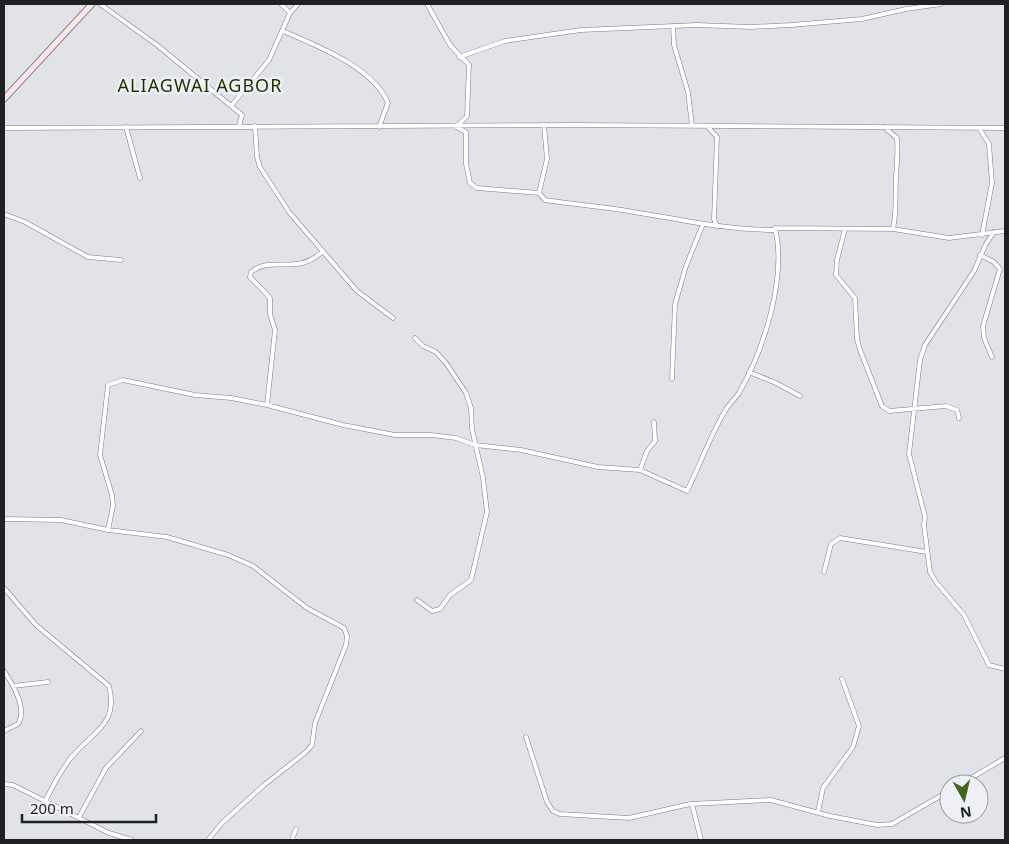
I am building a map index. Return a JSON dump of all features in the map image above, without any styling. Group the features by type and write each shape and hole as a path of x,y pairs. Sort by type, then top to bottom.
{"street":[{"path":"5,95 92,4"},
{"path":"100,4 157,45 242,115 239,126"},
{"path":"281,4 290,12"},
{"path":"231,106 269,60 290,12 298,4"},
{"path":"427,4 459,57 469,65 467,116 456,127"},
{"path":"459,57 505,41 581,30 697,24 750,27 862,19 906,9 941,4"},
{"path":"673,26 674,45 688,92 692,126"},
{"path":"283,31 324,49 372,80 384,93 388,103 379,128"},
{"path":"4,128 239,126 379,128 544,126 1005,128"},
{"path":"255,126 257,157 260,167 289,212 357,291 393,318"},
{"path":"539,194 546,159 544,126"},
{"path":"707,126 716,137 714,219 717,227"},
{"path":"126,127 140,178"},
{"path":"456,127 466,132 468,178 473,186 539,194 545,200 622,210 717,227 759,230 774,230 775,228 893,229 949,238 1005,231"},
{"path":"884,127 897,138 899,160 896,178 897,209 893,229"},
{"path":"979,128 989,144 992,184 982,235"},
{"path":"4,214 25,222 88,257 121,260"},
{"path":"672,379 675,304 686,266 706,225 714,219"},
{"path":"108,530 113,506 112,495 100,455 108,385 123,380 195,395 231,398 267,405 343,425 395,435 431,435 456,438 475,445 521,450 598,467 640,470 687,491 725,411 738,394 749,372 773,304 780,248 775,228"},
{"path":"845,229 836,260 836,275 855,298 857,339 872,386 885,410 946,406 957,410 959,418"},
{"path":"994,232 980,255 974,270 924,345 920,360 909,454 925,517 930,572 964,615 989,665 1005,669"},
{"path":"267,405 274,330 270,314 270,298 250,277 251,272 257,267 270,264 295,266 316,258 322,252"},
{"path":"980,255 994,262 1000,269 983,326 984,338 992,357"},
{"path":"415,338 423,346 436,352 466,393 471,408 475,445 483,478 487,512 471,580 450,595 440,609 432,611 417,600"},
{"path":"749,372 800,396"},
{"path":"640,470 647,451 655,441 654,422"},
{"path":"4,519 61,520 108,530 174,538 253,566 307,608 344,628 347,636 315,724 312,745 222,823 208,840"},
{"path":"824,572 831,544 840,538 927,552"},
{"path":"4,588 36,625 109,686 112,697 110,714 102,728 72,757 56,779 45,802"},
{"path":"4,671 13,686 21,713 20,721 4,732"},
{"path":"818,812 823,788 853,747 860,726 842,679"},
{"path":"13,686 48,682"},
{"path":"79,817 106,768 142,731"},
{"path":"526,737 547,802 553,811 560,814 638,818 692,804 772,800 877,825 892,824 939,797"},
{"path":"977,774 1005,758"},
{"path":"4,784 12,785 109,833 132,840"},
{"path":"692,804 702,840"},
{"path":"292,840 296,829"}],"district":[{"name":"ALIAGWAI AGBOR","path":"200,85"}]}
